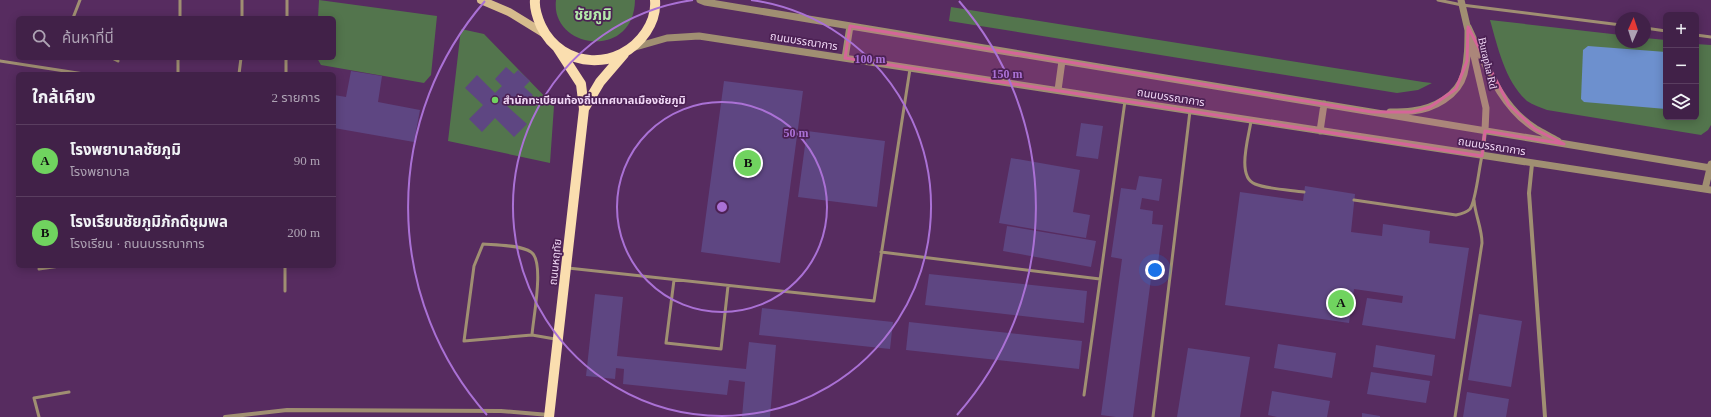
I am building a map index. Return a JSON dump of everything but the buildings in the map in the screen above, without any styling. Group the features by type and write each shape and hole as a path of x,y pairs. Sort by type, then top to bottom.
{"main road":[{"path":"481,0 509,12 545,34"},
{"path":"535,0 538,19 545,34 556,47 571,56 587,60 606,60 627,51"},
{"name":"ถนนหฤทัย","path":"584,109 600,82 627,51 640,41 650,25 655,0"},
{"name":"ถนนหฤทัย","path":"549,416 584,109 581,84 556,47"}],"street":[{"name":"ถนนบรรณาการ","path":"700,0 1564,144 1710,166"},
{"name":"Burapha Rd","path":"1462,2 1486,108 1486,131"},
{"path":"845,58 850,26"},
{"path":"1372,112 1412,112 1430,107 1443,100 1456,89 1464,76 1467,61 1468,27"},
{"path":"1468,27 1496,86 1509,105 1535,129 1564,144"},
{"name":"ถนนบรรณาการ","path":"627,51 667,38 699,36 1532,164 1708,189"},
{"path":"1058,90 1062,61"},
{"path":"1320,131 1324,104"},
{"path":"1482,156 1486,131"},
{"path":"1532,164 1529,193 1545,417"},
{"path":"1708,189 1710,166"},
{"path":"225,417 286,410 501,411 549,416"}],"lane":[{"path":"74,16 80,0"},
{"path":"180,0 180,16"},
{"path":"242,0 242,16"},
{"path":"287,0 287,16"},
{"path":"1438,0 1462,2 1615,24"},
{"path":"1651,29 1663,31"},
{"path":"1699,35 1711,37"},
{"path":"178,60 178,72"},
{"path":"239,72 241,60"},
{"path":"286,60 286,72"},
{"path":"0,62 70,72"},
{"path":"566,268 874,301 910,68"},
{"path":"1084,395 1125,101"},
{"path":"1153,417 1190,111"},
{"path":"1251,120 1245,166 1246,177 1255,184 1304,192"},
{"path":"1455,417 1482,243 1482,234 1474,210 1474,200 1482,156"},
{"path":"1354,200 1456,215 1466,213 1470,209 1474,200"},
{"path":"532,335 537,288 537,260 532,252 525,249 483,244 474,266 464,341 532,335 558,339"},
{"path":"881,252 1100,279"},
{"path":"39,269 46,268"},
{"path":"285,268 285,291"},
{"path":"674,280 666,343 721,348 728,286"},
{"path":"39,417 34,398 69,392"}],"highlighted area":[{"path":"850,26 1372,112 1412,112 1430,107 1456,89 1467,61 1468,27 1509,105 1535,129 1564,144 1485,131 1482,156 845,58"}],"green space":[{"path":"319,0 437,16 431,75 424,83 321,65 318,60 336,60 336,16 318,16"},
{"path":"556,0 635,0 631,20 621,33 608,40 593,41 578,38 566,29 558,17"},
{"path":"951,7 1432,83 1418,90 1397,93 949,21"},
{"path":"1490,20 1615,34 1615,48 1651,48 1651,39 1663,40 1663,120 1699,120 1699,44 1711,45 1711,125 1708,130 1701,135 1547,110 1527,101 1519,93 1503,64"},
{"path":"461,29 484,34 554,106 550,163 448,141"}],"water":[{"path":"1588,46 1663,52 1663,109 1584,102 1581,99 1583,50"}],"place":[{"name":"สำนักทะเบียนท้องถิ่นเทศบาลเมืองชัยภูมิ","path":"495,100"},
{"name":"โรงเรียนชัยภูมิภักดีชุมพล","path":"748,163"},
{"name":"โรงพยาบาลชัยภูมิ","path":"1341,303"}],"district":[{"name":"ชัยภูมิ","path":"593,15"}]}
